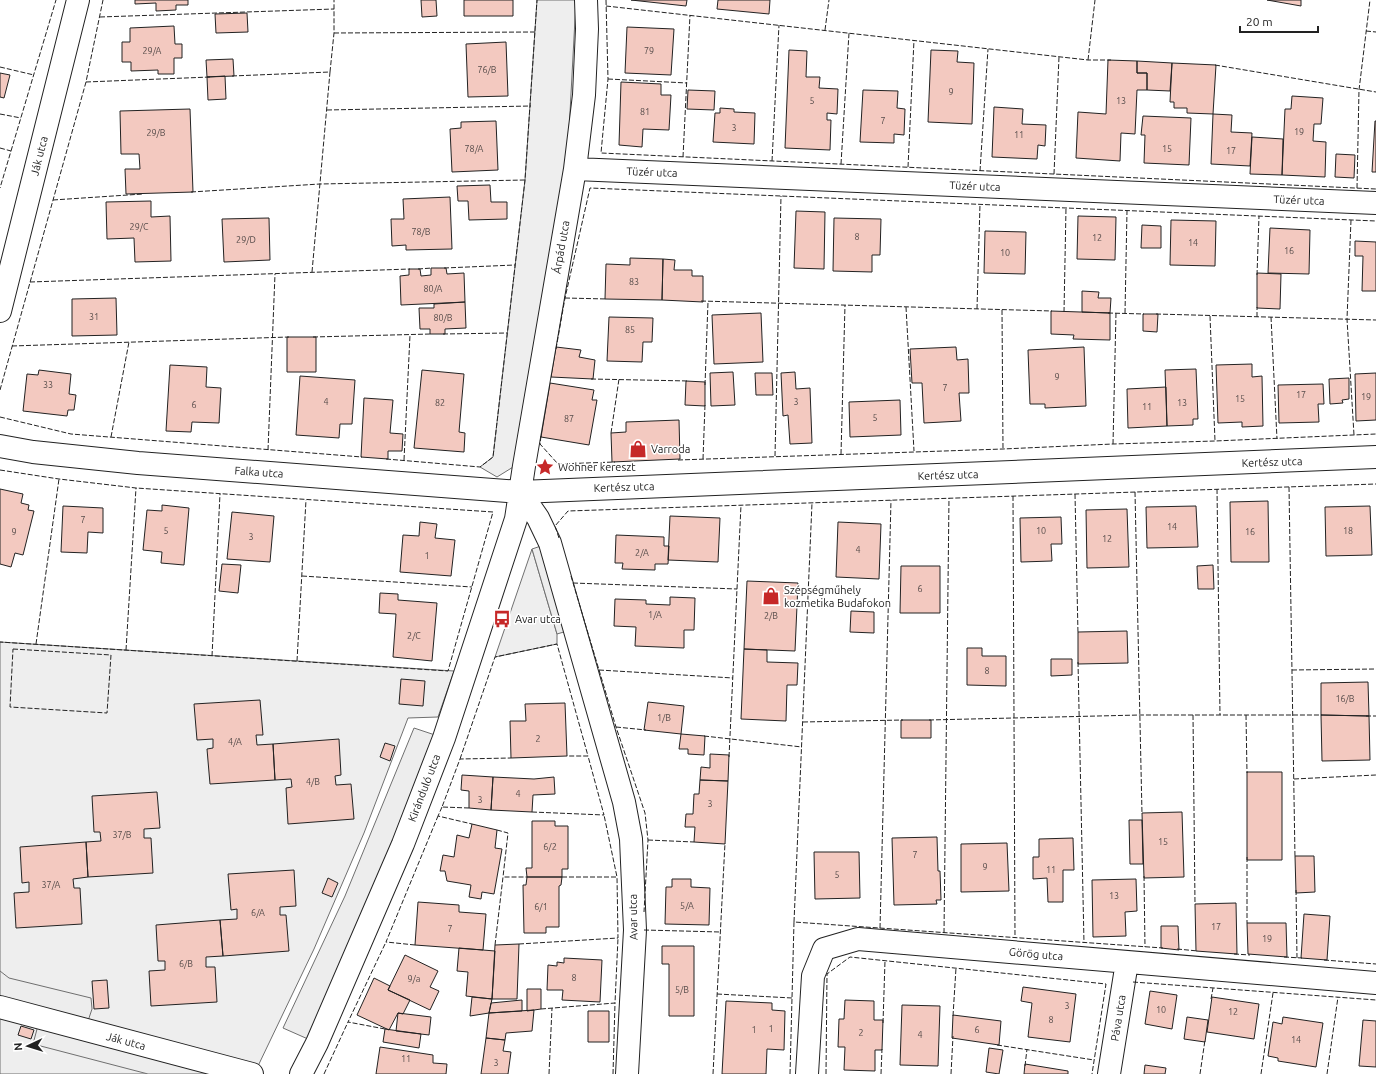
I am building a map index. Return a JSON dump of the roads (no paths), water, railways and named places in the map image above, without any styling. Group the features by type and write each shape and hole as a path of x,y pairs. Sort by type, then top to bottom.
{"street":[{"name":"Ják utca","path":"0,311 78,0"},
{"name":"Árpád utca","path":"520,492 575,169 584,95 587,29 586,0"},
{"name":"Tüzér utca","path":"575,169 1376,203"},
{"name":"Falka utca","path":"0,446 34,452 138,463 520,492"},
{"name":"Kertész utca","path":"520,492 1376,457"},
{"name":"Kiránduló utca","path":"300,1074 317,1043 400,851 444,738 516,519 520,492"},
{"name":"Avar utca","path":"520,492 538,518 550,544 624,802 631,839 634,930 627,1074"},
{"name":"Görög utca","path":"807,1074 813,976 824,949 858,939 1376,983"},
{"name":"Páva utca","path":"1109,1074 1128,962"},
{"name":"Ják utca","path":"0,1007 252,1074"}],"place":[{"name":"Varroda","path":"638,449"},
{"name":"Wohner kereszt","path":"545,467"},
{"name":"Szépségműhely kozmetika Budafokon","path":"771,596"},
{"name":"Avar utca","path":"502,619"}]}
